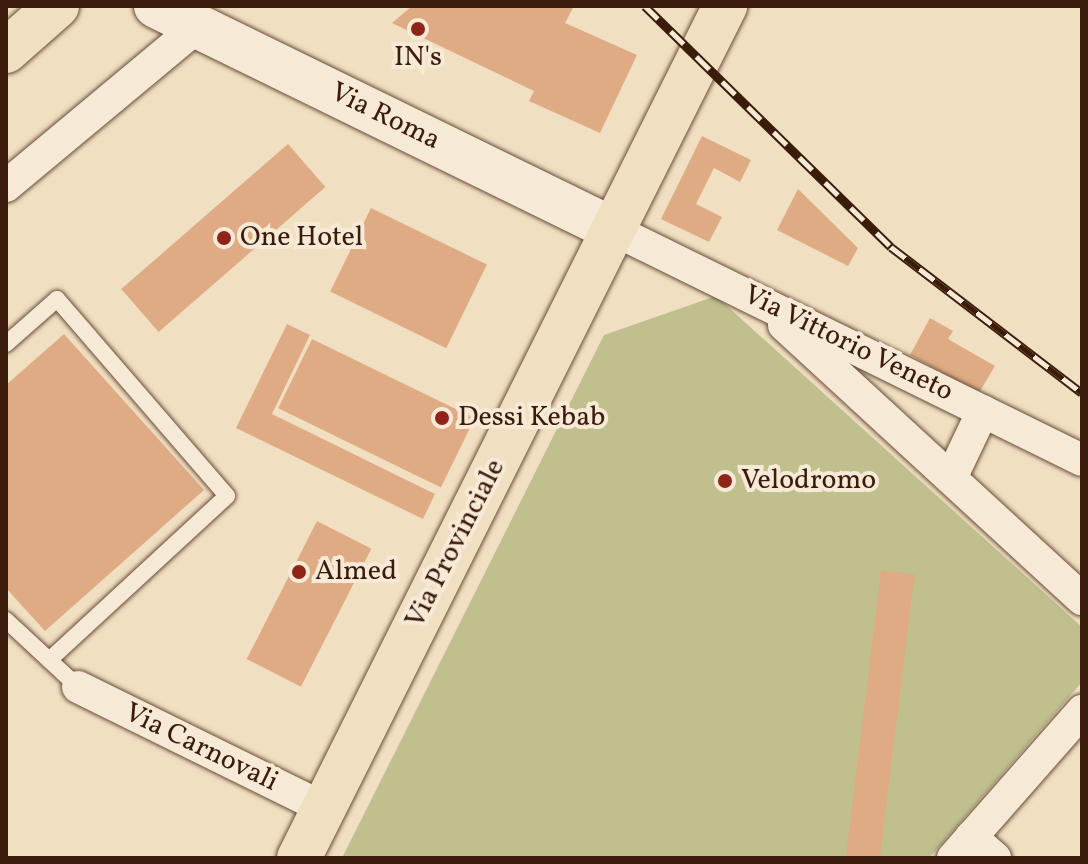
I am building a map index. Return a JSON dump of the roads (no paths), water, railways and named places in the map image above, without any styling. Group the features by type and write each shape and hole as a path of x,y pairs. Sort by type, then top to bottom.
{"main road":[{"name":"Via Provinciale","path":"299,858 725,6"},
{"path":"6,51 48,14"}],"street":[{"name":"Via Roma","path":"156,6 614,230"},
{"path":"6,186 197,27"},
{"name":"Via Vittorio Veneto","path":"614,230 1082,460"},
{"path":"758,300 1082,599"},
{"path":"951,478 983,411"},
{"name":"Via Carnovali","path":"78,687 324,808"},
{"path":"995,858 962,847 1082,711"}],"lane":[{"path":"6,344 57,299 227,496 49,660"},
{"path":"6,620 78,687"}],"railway":[{"path":"645,6 891,247 1082,393"}],"place":[{"name":"IN's","path":"418,29"},
{"name":"One Hotel","path":"224,238"},
{"name":"Dessi Kebab","path":"442,418"},
{"name":"Velodromo","path":"725,481"},
{"name":"Almed","path":"299,572"}]}
